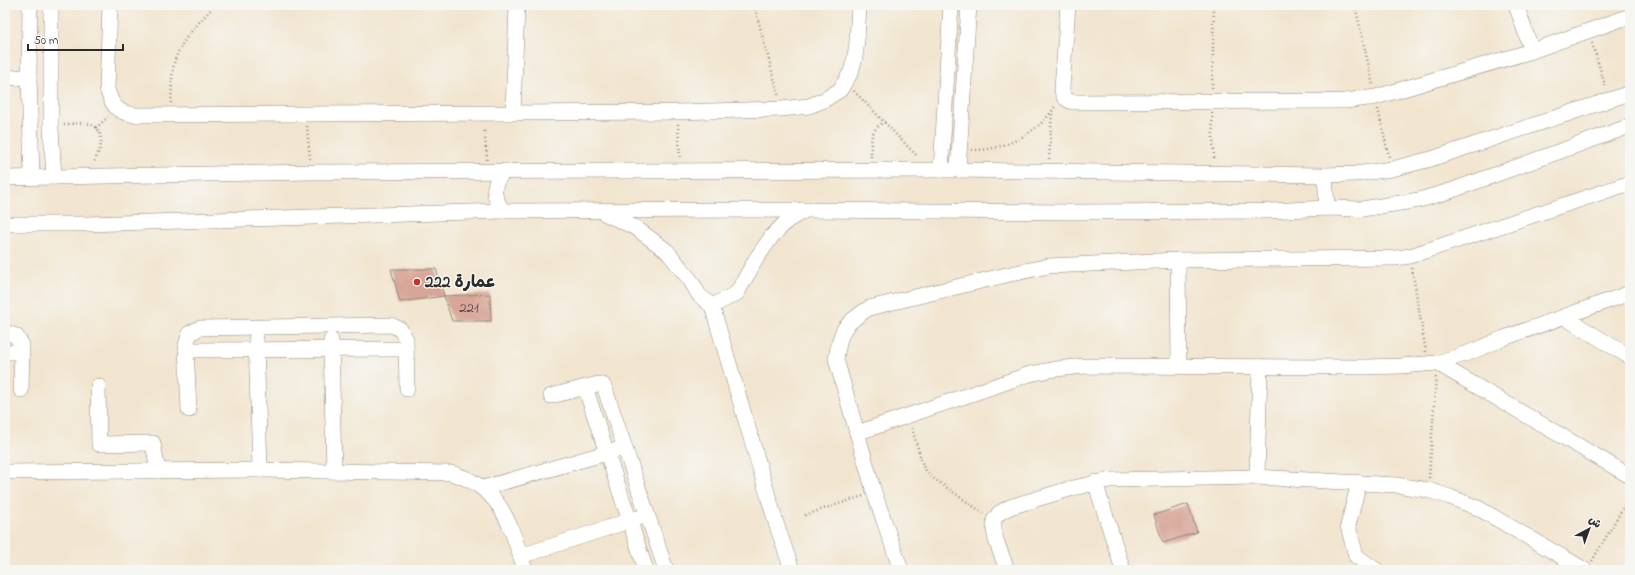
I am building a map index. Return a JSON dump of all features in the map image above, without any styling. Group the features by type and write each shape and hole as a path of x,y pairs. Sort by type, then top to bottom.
{"street":[{"path":"30,5 29,77 32,177"},
{"path":"51,5 51,129 54,177"},
{"path":"110,5 107,89 113,105 125,114 677,112 809,106 824,100 840,90 846,82 855,57 859,5"},
{"path":"513,112 517,5"},
{"path":"936,170 952,5"},
{"path":"958,170 969,5"},
{"path":"1068,5 1062,95 1066,100 1073,102 1345,102 1360,100 1376,97 1532,50 1630,16"},
{"path":"1516,5 1532,50"},
{"path":"5,78 29,77"},
{"path":"5,178 311,172 871,170 1325,175 1355,174 1392,169 1431,159 1630,93"},
{"path":"5,224 95,224 503,211 601,212 806,210 1088,212 1270,211 1327,208 1362,209 1419,200 1450,191 1630,126"},
{"path":"503,211 496,201 494,193 499,177 506,172"},
{"path":"1325,175 1327,208"},
{"path":"901,570 874,492 836,359 839,338 851,320 869,308 1031,269 1050,266 1178,260 1396,258 1410,256 1630,183"},
{"path":"712,306 737,293 756,259 772,236 788,220 806,210"},
{"path":"601,212 636,228 666,251 691,281 699,295 712,306 777,526 792,570"},
{"path":"1178,260 1179,366"},
{"path":"857,433 1030,374 1056,369 1085,366 1365,367 1432,363 1471,352 1504,338 1630,293"},
{"path":"1564,317 1630,357"},
{"path":"189,410 186,350 187,339 195,330 200,328 391,325 400,329 404,335 406,349 407,389"},
{"path":"331,327 334,470"},
{"path":"256,328 260,470"},
{"path":"5,332 12,333 19,339 22,345 21,390"},
{"path":"186,350 406,349"},
{"path":"5,352 21,352"},
{"path":"1432,363 1630,476"},
{"path":"1257,476 1260,367"},
{"path":"551,396 598,384 603,386 605,389 666,570"},
{"path":"98,386 99,444 154,442 158,471"},
{"path":"585,387 646,570"},
{"path":"483,488 625,448"},
{"path":"5,472 334,470 451,473 463,477 483,488 496,500 505,514 523,563 648,515"},
{"path":"1007,570 996,540 994,520 999,513 1010,507 1095,482 1145,478 1257,476 1359,482 1413,487 1428,490 1478,508 1588,567"},
{"path":"1095,482 1123,570"},
{"path":"1359,482 1348,526 1356,556 1376,570"}],"path":[{"path":"170,114 175,60 186,37 215,5"},
{"path":"754,5 782,108"},
{"path":"1588,31 1609,100"},
{"path":"846,82 885,122 936,170"},
{"path":"960,149 994,148 1011,142 1040,124 1052,111 1062,95"},
{"path":"1048,172 1052,111"},
{"path":"483,112 488,172"},
{"path":"677,112 681,171"},
{"path":"306,113 311,172"},
{"path":"76,122 87,122 96,128 100,135 101,143 98,151"},
{"path":"871,170 871,139 873,132 878,125 885,122"},
{"path":"1410,256 1432,363 1428,490"},
{"path":"908,416 923,466 930,476 994,520"},
{"path":"805,516 874,492"},
{"path":"1588,567 1630,496"}],"building":[{"name":"عمارة 222","path":"391,269 436,269 444,296 400,302"},
{"path":"490,294 491,321 452,321 444,296"},
{"path":"1188,504 1197,532 1163,543 1154,515"}],"place":[{"name":"عمارة 222","path":"417,282"}]}
